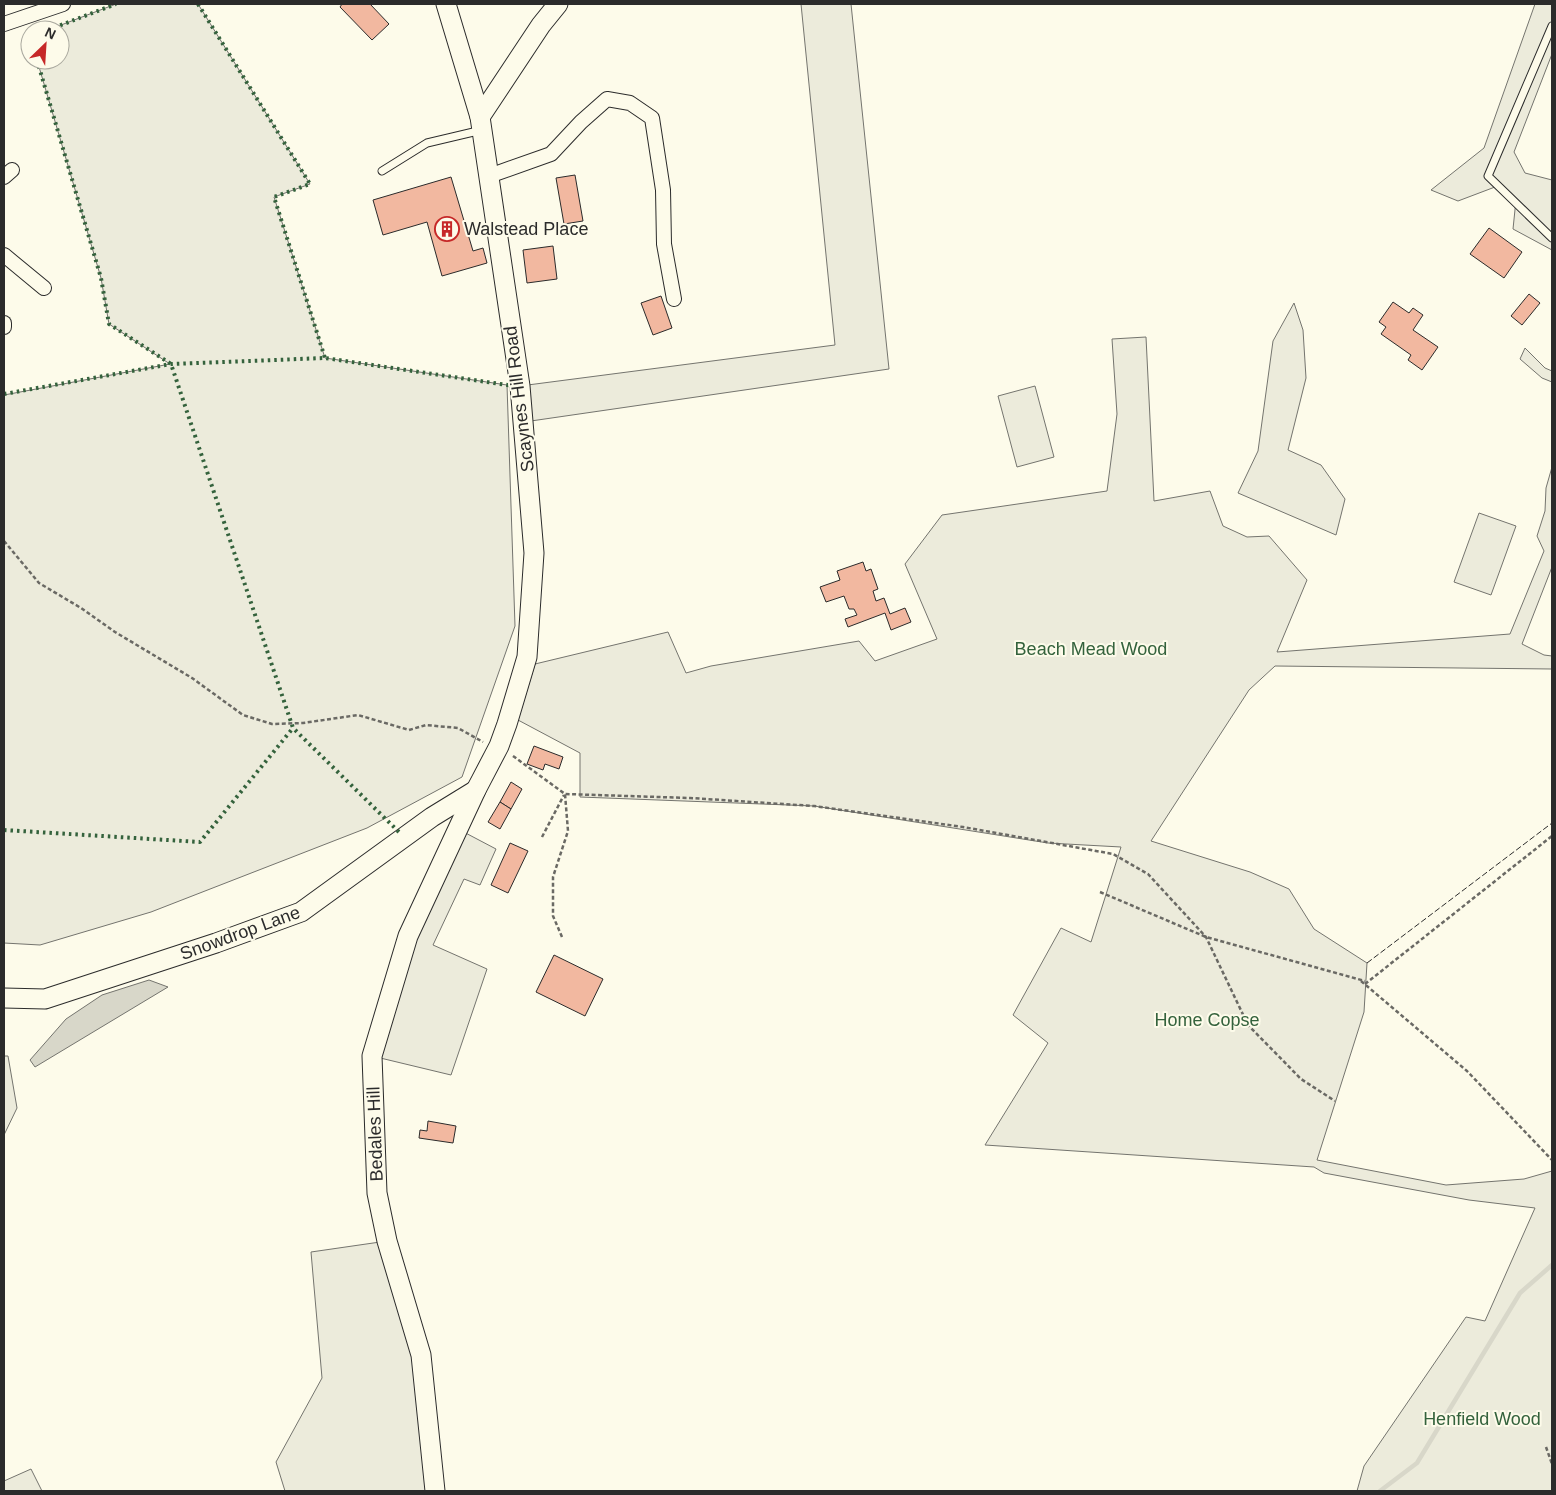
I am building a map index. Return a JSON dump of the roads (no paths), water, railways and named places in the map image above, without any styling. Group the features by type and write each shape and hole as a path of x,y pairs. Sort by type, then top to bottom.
{"main road":[{"name":"Scaynes Hill Road","path":"446,4 481,124 520,386 534,553 527,657 498,748 476,790"},
{"path":"481,124 541,25 558,4"},
{"name":"Snowdrop Lane","path":"4,998 45,999 216,943 301,912 432,817 476,790"},
{"name":"Bedales Hill","path":"435,1491 421,1355 388,1240 377,1193 372,1056 408,936 476,790"}],"street":[{"path":"4,24 37,8 63,4"},
{"path":"489,176 551,154 581,122 607,99 630,103 652,118 663,190 664,244 674,299"},
{"path":"4,255 44,288"}],"lane":[{"path":"1552,26 1488,176 1552,238"},
{"path":"382,171 427,143 481,124"}],"waterway":[{"path":"1380,1491 1417,1463 1520,1293 1552,1265"}],"place":[{"name":"Walstead Place","path":"447,229"}],"park label":[{"name":"Beach Mead Wood","path":"1091,649"},
{"name":"Home Copse","path":"1207,1020"},
{"name":"Henfield Wood","path":"1482,1419"}]}
